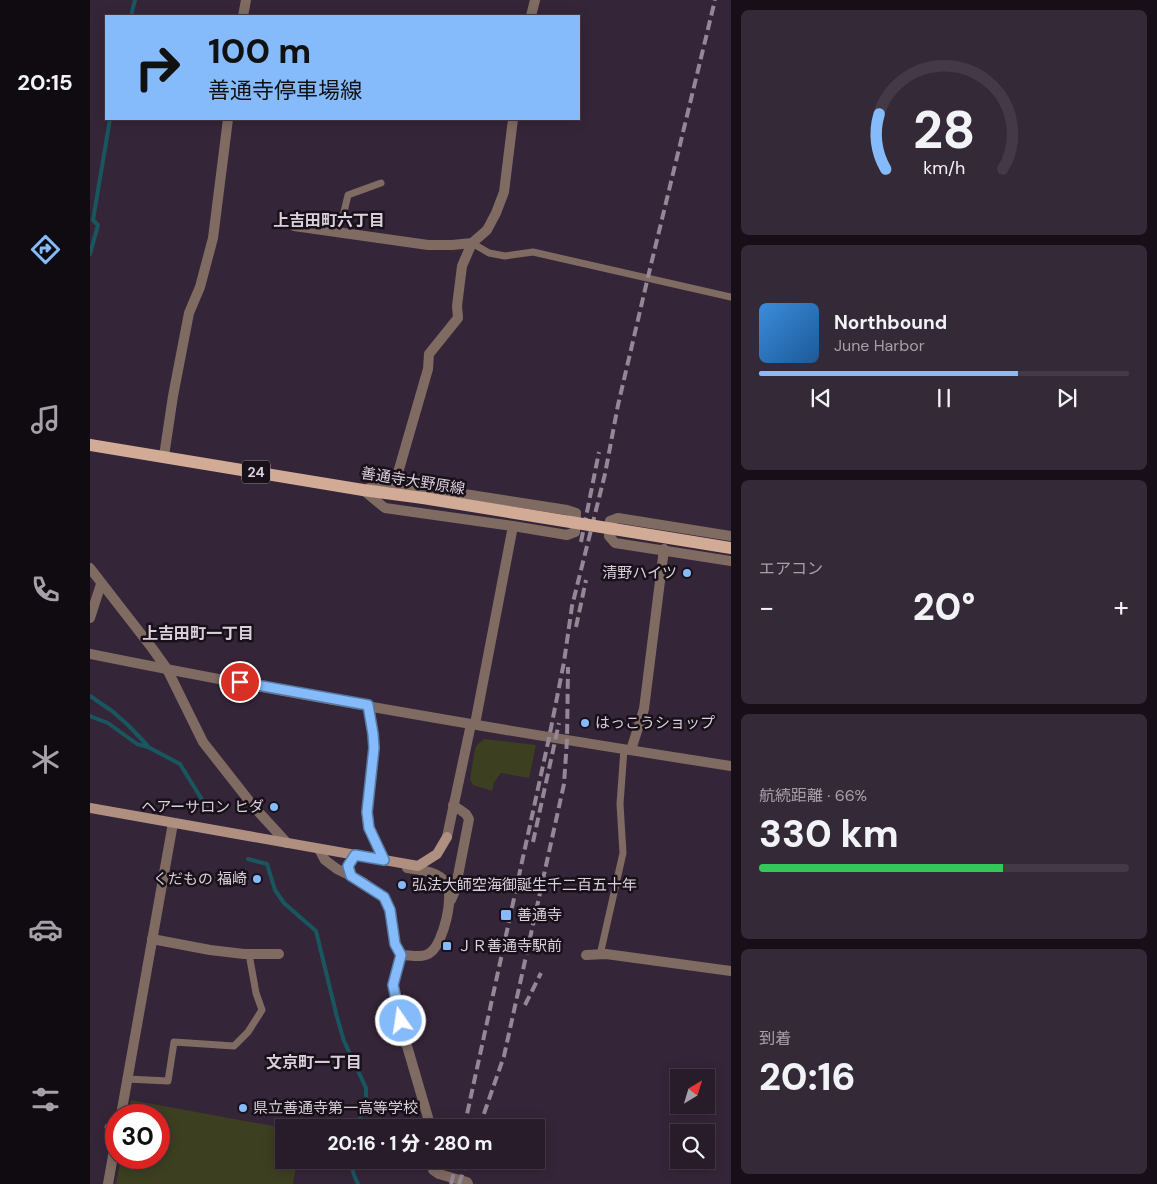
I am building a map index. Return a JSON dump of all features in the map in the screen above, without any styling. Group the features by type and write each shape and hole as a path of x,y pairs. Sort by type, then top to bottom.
{"main road":[{"name":"善通寺大野原線","path":"90,445 731,548"},
{"path":"90,808 418,866 437,854 446,837"}],"street":[{"path":"243,15 246,0"},
{"path":"531,15 535,0"},
{"path":"164,456 189,313 200,287 213,238 228,120"},
{"path":"395,483 428,369 429,354 458,318 457,306 462,266 472,243 486,230 496,213 504,192 513,120"},
{"path":"294,226 428,245 452,246 472,243"},
{"path":"387,482 567,510 576,513 575,532 567,536 513,526 385,508 363,490 387,482"},
{"path":"731,536 618,518 610,521 608,536 615,543 664,549 731,561"},
{"path":"446,837 473,724 513,526"},
{"path":"628,750 644,709 664,549"},
{"path":"90,568 167,669 203,742 254,806 287,843"},
{"path":"90,587 102,584"},
{"path":"90,618 102,584"},
{"path":"90,654 473,724 731,766"},
{"path":"401,955 421,956 432,952 443,932 454,891 469,819 466,814 453,805"},
{"path":"122,1104 173,823"},
{"path":"320,848 325,860 384,897 390,910 395,944 401,955 393,985 405,1039 428,1119"},
{"path":"351,876 348,866 355,855"},
{"path":"396,862 404,868 429,871 443,880 449,892 450,902"},
{"path":"152,939 210,950 249,954 280,954"},
{"path":"586,956 600,955 731,971"},
{"path":"108,1184 111,1169"},
{"path":"433,1169 439,1174 468,1183"}],"lane":[{"path":"336,232 345,211 348,195 381,183"},
{"path":"472,243 489,253 505,256 534,252 731,297"},
{"path":"368,705 374,748 367,812 369,828 384,860"},
{"path":"600,955 623,853 620,804 628,750"},
{"path":"127,1079 168,1081 174,1042 234,1046 248,1032 262,1010 256,993 249,954"}],"green space":[{"path":"484,739 536,745 529,778 501,773 494,782 492,791 473,785 470,779 475,749"},
{"path":"131,1100 153,1104 130,1104"},
{"path":"170,1107 275,1126 275,1169 296,1169 293,1184 116,1184 119,1169 170,1169"}],"waterway":[{"path":"131,15 135,0"},
{"path":"90,254 98,225 93,220 110,120"},
{"path":"90,696 112,711 147,745"},
{"path":"90,716 108,723 137,744 148,747 180,764 209,811"},
{"path":"248,859 267,864 275,890 284,903 316,931 344,1041 366,1088 366,1099 360,1119"},
{"path":"352,1169 358,1184"}],"railway":[{"path":"466,1119 549,738 564,662 572,606 605,474 618,405 715,0"},
{"path":"581,542 599,452"},
{"path":"576,627 586,580"},
{"path":"482,1119 504,1056 564,784 568,667"},
{"path":"533,842 559,723"},
{"path":"525,1005 541,973"},
{"path":"451,1184 455,1169"},
{"path":"459,1184 464,1169"}],"place":[{"name":"清野ハイツ","path":"687,573"},
{"name":"はっこうショップ","path":"585,723"},
{"name":"ヘアーサロン ヒダ","path":"274,807"},
{"name":"くだもの 福崎","path":"257,879"},
{"name":"弘法大師空海御誕生千二百五十年","path":"402,885"},
{"name":"善通寺","path":"506,915"},
{"name":"ＪＲ善通寺駅前","path":"447,946"},
{"name":"県立善通寺第一高等学校","path":"243,1108"}],"district":[{"name":"上吉田町六丁目","path":"329,220"},
{"name":"上吉田町一丁目","path":"198,633"},
{"name":"文京町一丁目","path":"314,1062"}],"route":[{"path":"240,682 368,705 374,748 367,812 369,828 384,860 355,855 348,866 351,876 384,897 390,910 395,944 401,955 393,985 401,1021"}]}
